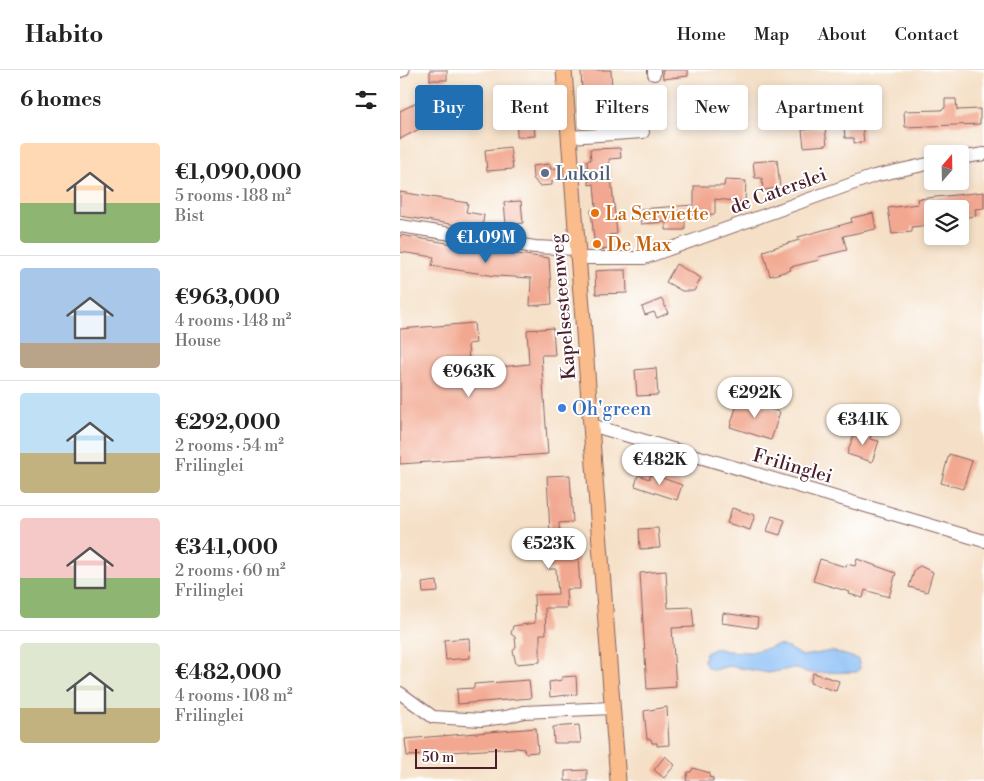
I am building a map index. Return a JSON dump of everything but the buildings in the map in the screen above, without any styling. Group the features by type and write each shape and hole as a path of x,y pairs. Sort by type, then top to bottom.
{"main road":[{"name":"Kapelsesteenweg","path":"564,70 618,781"}],"street":[{"path":"569,138 643,132"},
{"path":"969,156 984,154"},
{"name":"de Caterslei","path":"400,226 577,253 644,258 874,176 924,165"},
{"name":"Frilinglei","path":"591,425 984,541"},
{"path":"400,693 432,717 480,720 506,717 524,712 612,708"}],"water":[{"path":"779,645 802,656 832,651 858,659 860,668 857,672 809,673 794,668 769,673 729,666 714,670 707,667 704,661 705,653 716,648 726,651 751,652"}],"place":[{"name":"Lukoil","path":"545,173"},
{"name":"La Serviette","path":"595,213"},
{"name":"De Max","path":"597,244"},
{"name":"Oh'green","path":"562,408"}]}
